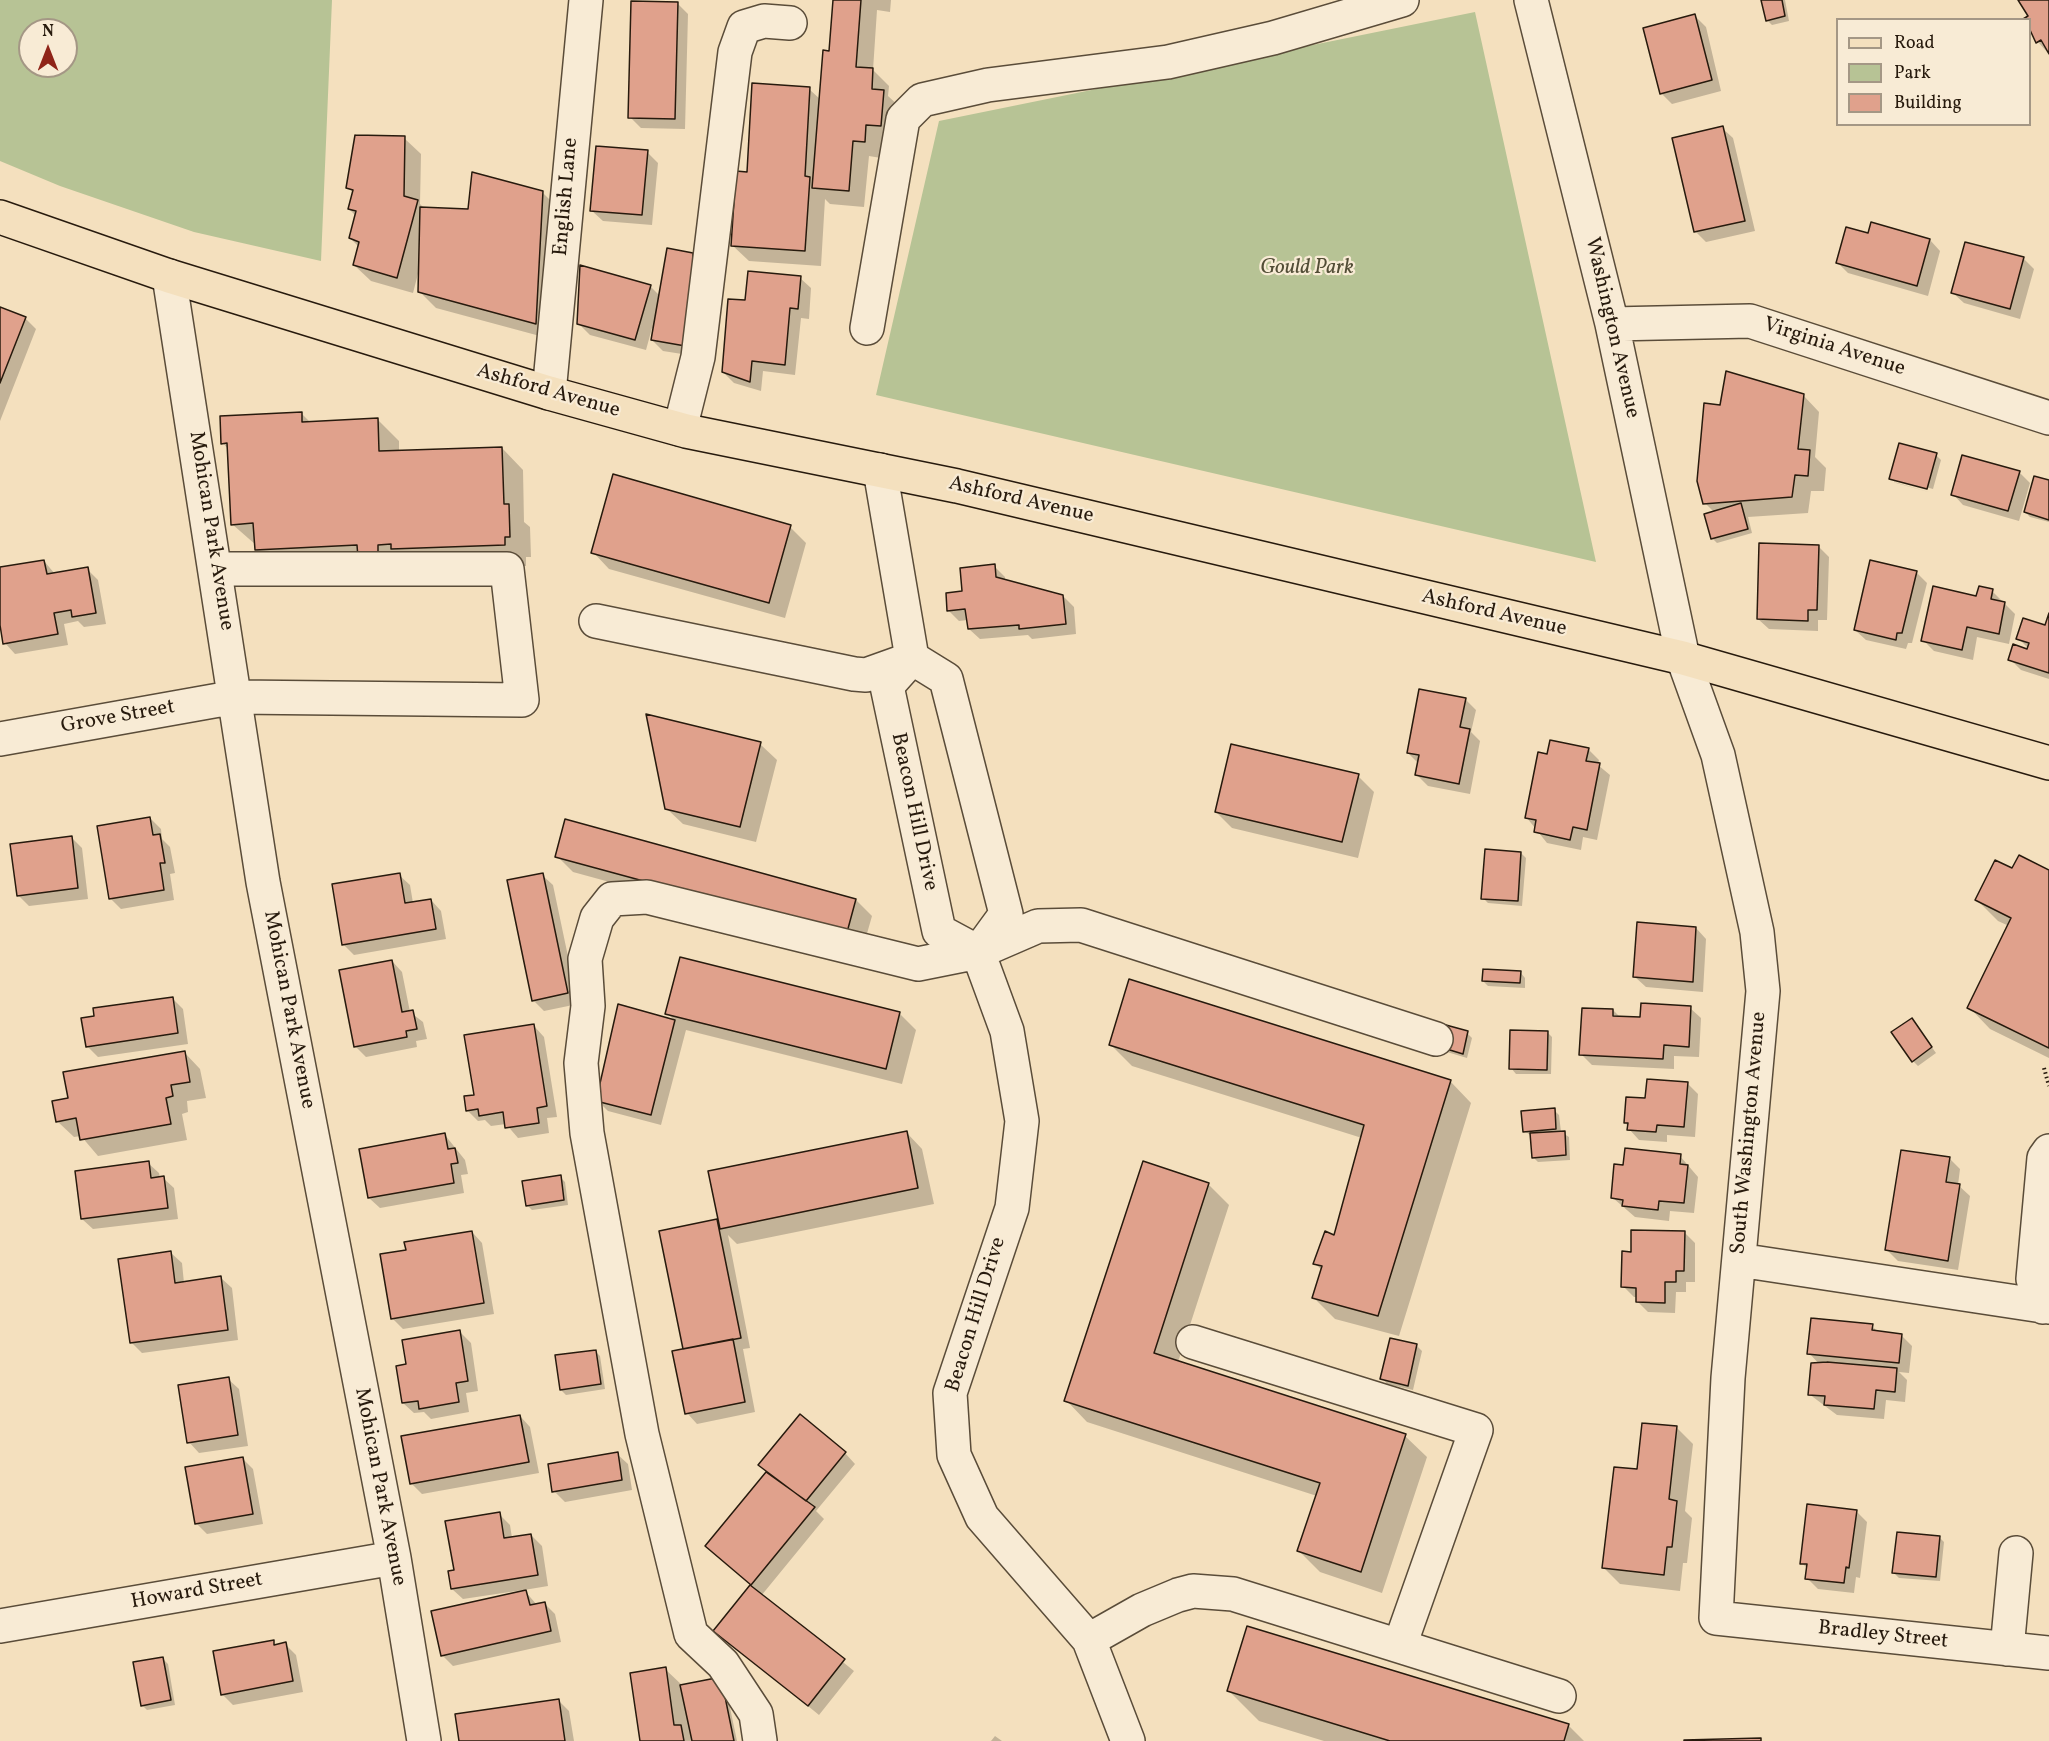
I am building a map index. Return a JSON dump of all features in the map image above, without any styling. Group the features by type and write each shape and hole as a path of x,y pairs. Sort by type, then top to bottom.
{"main road":[{"name":"Ashford Avenue","path":"0,217 169,276 549,393 680,429 957,486 1683,658 2049,763"}],"street":[{"name":"English Lane","path":"549,393 586,0"},
{"path":"867,328 903,119 922,100 988,86 1168,62 1273,38 1402,0"},
{"name":"Washington Avenue","path":"1531,0 1612,324 1683,658"},
{"path":"680,429 698,357 735,52 744,27 764,21 790,23"},
{"name":"Mohican Park Avenue","path":"169,276 263,882 394,1558 424,1741"},
{"name":"Virginia Avenue","path":"1612,324 1750,321 2049,418"},
{"path":"880,470 912,658 945,679 1006,914 978,952"},
{"name":"Grove Street","path":"0,739 236,697 522,700 507,569 216,569"},
{"path":"596,621 860,675 879,672 912,658"},
{"name":"Beacon Hill Drive","path":"912,658 887,686 939,931 978,952 1007,1030 1022,1121 1012,1208 950,1393 954,1455 982,1517 1089,1640 1128,1741"},
{"name":"South Washington Avenue","path":"1683,658 1718,755 1757,932 1763,991 1727,1390 1716,1618"},
{"path":"760,1741 756,1714 723,1664 691,1634 642,1434 587,1133 581,1063 588,1005 585,959 597,918 612,899 647,897 918,964 978,952 1038,926 1081,925 1436,1039"},
{"path":"2046,1307 2033,1279 2044,1158 2049,1151"},
{"path":"1739,1260 2046,1307"},
{"path":"1193,1342 1476,1430 1400,1645"},
{"path":"2007,1649 2016,1554"},
{"name":"Howard Street","path":"0,1626 394,1558"},
{"path":"1089,1640 1142,1610 1193,1591 1233,1594 1559,1696"},
{"name":"Bradley Street","path":"1716,1618 2049,1653"}],"path":[{"path":"2044,1068 2049,1086"}],"green space":[{"path":"0,0 332,0 321,261 194,232 60,186 0,161"},
{"name":"Gould Park","path":"1475,12 1596,562 876,395 939,121"}],"building":[{"path":"833,0 861,0 856,67 873,68 872,89 884,90 881,126 866,125 865,142 853,141 849,191 812,188 823,50 829,51"},
{"path":"1761,0 1782,0 1785,16 1766,21"},
{"path":"2018,0 2049,0 2049,54 2041,40 2036,43 2031,32 2031,18 2025,18 2028,16"},
{"path":"631,1 678,2 675,119 628,118"},
{"path":"1695,14 1712,80 1660,94 1643,28"},
{"path":"752,83 810,87 805,176 810,177 805,251 731,246 736,171 747,172"},
{"path":"1723,126 1745,221 1694,232 1672,138"},
{"path":"355,135 405,136 404,196 418,200 397,278 353,265 359,242 349,238 356,211 348,209 353,190 346,188"},
{"path":"596,146 648,150 642,215 590,211"},
{"path":"472,172 543,191 536,324 418,292 420,207 468,209"},
{"path":"1871,222 1930,239 1917,286 1836,263 1846,227 1868,233"},
{"path":"1965,242 2024,257 2010,309 1951,293"},
{"path":"667,248 693,253 691,347 651,340"},
{"path":"580,265 651,285 635,340 577,324"},
{"path":"748,271 801,276 798,309 790,308 785,365 752,361 750,382 722,372 728,299 745,300"},
{"path":"0,307 26,317 0,383"},
{"path":"1726,371 1804,394 1798,449 1810,450 1808,476 1795,475 1792,497 1703,504 1697,481 1704,403 1720,405"},
{"path":"302,412 302,422 378,418 379,451 502,447 504,504 509,504 510,537 505,537 505,545 391,549 391,544 378,545 378,557 358,558 357,545 255,550 253,523 231,525 227,443 221,444 220,416"},
{"path":"1899,443 1937,453 1927,489 1889,479"},
{"path":"1962,455 2020,471 2008,511 1951,495"},
{"path":"613,474 791,525 769,603 591,553"},
{"path":"2034,476 2049,480 2049,520 2024,512"},
{"path":"1741,503 1748,529 1711,539 1704,514"},
{"path":"1759,543 1819,545 1817,610 1808,610 1808,621 1757,619"},
{"path":"44,560 47,574 88,567 96,613 72,617 71,610 54,613 58,634 3,644 0,625 0,567"},
{"path":"1870,560 1917,571 1902,633 1897,633 1896,640 1854,630"},
{"path":"995,564 996,577 1063,595 1066,624 1019,629 1019,625 968,629 965,609 947,611 946,593 962,591 960,568"},
{"path":"1933,586 1976,596 1979,586 1993,589 1991,599 2005,602 1999,634 1967,627 1962,650 1921,641"},
{"path":"2049,613 2049,673 2008,660 2013,644 2027,649 2029,643 2016,639 2023,618 2045,625"},
{"path":"1419,689 1466,698 1460,727 1470,729 1459,784 1415,775 1419,755 1407,753"},
{"path":"646,714 761,742 740,827 665,809"},
{"path":"1550,740 1589,748 1586,761 1600,763 1587,830 1573,827 1570,840 1534,832 1536,820 1525,818 1538,752 1547,754"},
{"path":"1231,744 1359,774 1342,842 1215,812"},
{"path":"150,817 153,835 160,834 165,863 160,863 164,890 109,899 97,826"},
{"path":"565,819 856,899 846,936 555,857"},
{"path":"72,836 78,888 17,896 10,844"},
{"path":"1485,849 1521,852 1518,901 1481,899"},
{"path":"2019,855 2049,870 2049,1048 1967,1008 2011,918 1975,900 1995,860 2012,868"},
{"path":"400,873 405,903 431,899 436,929 342,945 332,884"},
{"path":"543,873 568,993 532,1001 507,880"},
{"path":"1637,922 1696,927 1693,982 1633,977"},
{"path":"680,957 900,1012 886,1069 665,1014"},
{"path":"392,960 402,1012 413,1010 417,1029 406,1031 407,1037 354,1047 339,970"},
{"path":"1483,969 1521,971 1520,983 1482,981"},
{"path":"1129,979 1451,1080 1378,1316 1312,1298 1322,1266 1313,1264 1325,1231 1334,1235 1364,1125 1109,1045"},
{"path":"173,997 178,1033 86,1047 81,1018 94,1016 93,1008"},
{"path":"1641,1003 1691,1006 1689,1047 1664,1045 1663,1059 1579,1055 1582,1008 1613,1009 1613,1016 1640,1017"},
{"path":"618,1004 675,1020 651,1115 596,1101"},
{"path":"1912,1018 1932,1047 1912,1062 1891,1032"},
{"path":"534,1024 547,1106 537,1108 539,1123 505,1128 503,1112 479,1116 478,1109 466,1111 464,1096 474,1095 464,1035"},
{"path":"1446,1025 1468,1031 1463,1054 1440,1047"},
{"path":"1510,1030 1548,1031 1547,1070 1509,1069"},
{"path":"185,1051 190,1082 171,1085 173,1096 166,1098 171,1124 80,1140 76,1118 56,1122 52,1101 68,1098 63,1072"},
{"path":"1647,1079 1688,1082 1684,1127 1657,1125 1656,1132 1627,1130 1628,1123 1624,1123 1626,1097 1645,1098"},
{"path":"1555,1108 1556,1129 1523,1132 1521,1111"},
{"path":"907,1131 918,1188 720,1229 708,1171"},
{"path":"1565,1131 1566,1155 1532,1158 1530,1133"},
{"path":"445,1133 448,1149 455,1148 458,1163 451,1164 454,1183 368,1198 359,1149"},
{"path":"1625,1148 1681,1154 1680,1164 1688,1165 1684,1203 1659,1201 1658,1210 1622,1206 1623,1200 1611,1198 1614,1164 1623,1165"},
{"path":"1901,1150 1950,1157 1946,1182 1960,1184 1948,1261 1885,1250"},
{"path":"149,1161 151,1178 164,1176 168,1208 81,1219 75,1171"},
{"path":"1143,1161 1209,1183 1154,1353 1406,1434 1361,1572 1297,1551 1320,1483 1064,1401"},
{"path":"561,1175 564,1200 526,1206 522,1181"},
{"path":"717,1219 741,1338 683,1349 659,1231"},
{"path":"1631,1230 1685,1231 1684,1271 1676,1271 1676,1282 1665,1282 1665,1303 1636,1302 1636,1288 1621,1287 1622,1251 1631,1252"},
{"path":"472,1231 484,1303 391,1319 380,1254 406,1250 404,1242"},
{"path":"171,1251 175,1283 221,1276 228,1330 130,1343 118,1259"},
{"path":"1811,1318 1873,1324 1872,1330 1902,1334 1899,1363 1807,1354"},
{"path":"460,1330 468,1381 456,1383 459,1402 419,1409 418,1401 402,1403 396,1366 406,1364 402,1340"},
{"path":"1390,1338 1417,1344 1408,1386 1380,1379"},
{"path":"733,1339 745,1402 685,1414 672,1351"},
{"path":"596,1350 601,1384 560,1390 555,1355"},
{"path":"1827,1362 1897,1368 1895,1392 1876,1390 1874,1409 1824,1405 1825,1396 1808,1395 1811,1363"},
{"path":"229,1377 238,1435 187,1443 178,1385"},
{"path":"800,1414 846,1452 806,1501 758,1465"},
{"path":"520,1415 529,1462 410,1484 401,1436"},
{"path":"1642,1423 1677,1426 1669,1499 1677,1501 1672,1547 1667,1547 1664,1575 1602,1568 1614,1467 1637,1469"},
{"path":"618,1452 622,1480 552,1492 548,1464"},
{"path":"243,1457 253,1514 195,1524 185,1467"},
{"path":"766,1472 815,1507 751,1585 705,1546"},
{"path":"1807,1504 1857,1510 1849,1568 1846,1567 1844,1583 1805,1579 1807,1564 1800,1564"},
{"path":"500,1512 504,1538 531,1534 538,1575 451,1589 448,1571 454,1570 445,1521"},
{"path":"1897,1532 1940,1536 1936,1577 1892,1573"},
{"path":"750,1585 845,1659 808,1706 713,1631"},
{"path":"526,1590 530,1605 545,1602 551,1631 441,1656 431,1611"},
{"path":"1247,1626 1569,1724 1564,1741 1390,1741 1227,1691"},
{"path":"274,1640 274,1645 286,1642 293,1681 221,1695 213,1651"},
{"path":"163,1657 171,1700 141,1706 133,1662"},
{"path":"666,1667 674,1725 681,1725 684,1741 640,1741 630,1673"},
{"path":"721,1677 734,1741 692,1741 680,1685"},
{"path":"559,1699 565,1741 459,1741 455,1714"},
{"path":"1761,1738 1761,1741 1684,1741 1684,1740"}]}
